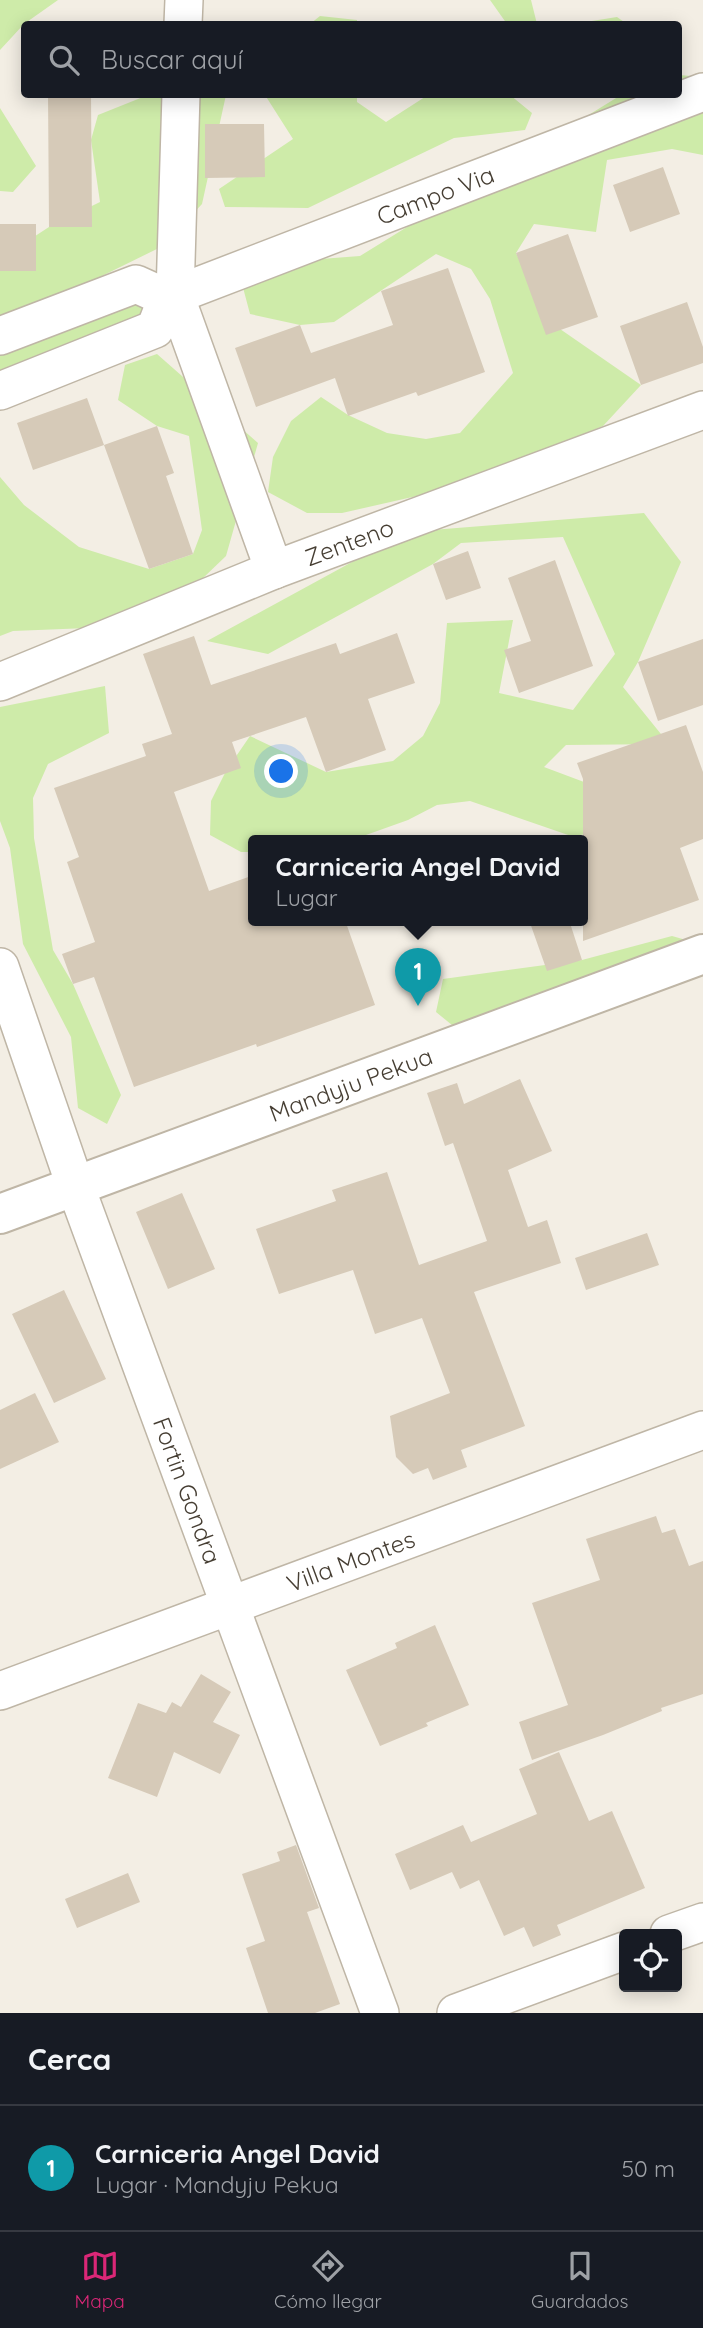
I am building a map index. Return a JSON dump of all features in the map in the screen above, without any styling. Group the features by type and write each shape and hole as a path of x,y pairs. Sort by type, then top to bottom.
{"street":[{"path":"183,21 184,0"},
{"name":"Campo Via","path":"171,296 703,92"},
{"path":"0,391 155,330 171,296 181,98"},
{"path":"0,336 136,284 171,296"},
{"path":"171,296 274,570"},
{"name":"Zenteno","path":"0,682 274,570 703,410"},
{"name":"Mandyju Pekua","path":"0,1214 703,954"},
{"name":"Fortin Gondra","path":"0,967 75,1185 380,2013"},
{"name":"Villa Montes","path":"0,1691 703,1430"},
{"path":"682,1929 703,1922"},
{"path":"456,2013 619,1953"}],"green space":[{"path":"0,0 58,0 28,21 21,21 21,27 0,50"},
{"path":"490,0 531,0 536,21 505,21"},
{"path":"320,16 357,20 357,21 314,21"},
{"path":"617,17 623,21 592,21"},
{"path":"682,75 703,77 703,155 672,149 607,160 596,232 534,224 516,253 547,320 641,385 603,426 452,488 342,513 307,513 268,492 273,457 291,421 321,397 348,415 387,433 426,439 460,433 513,373 490,299 471,269 436,254 334,322 300,325 250,314 241,280 268,263 360,256 616,98 682,98"},
{"path":"140,98 225,98 202,204 163,246 0,326 0,259 49,227 100,202 91,140 98,115"},
{"path":"267,98 357,98 357,102 386,122 423,98 514,98 532,113 525,130 454,138 308,208 225,207 219,189 293,139"},
{"path":"0,108 36,166 13,192 0,191"},
{"path":"142,295 152,312 0,376 0,352"},
{"path":"157,354 258,443 226,556 178,602 113,627 13,631 0,636 0,477 24,505 79,547 149,569 193,554 202,530 189,436 157,426 118,400 125,365"},
{"path":"644,513 681,562 638,662 623,687 669,744 566,745 544,767 608,791 605,832 568,835 470,801 437,805 408,820 366,835 248,835 248,852 241,852 210,835 211,801 226,771 250,736 326,772 393,761 423,736 440,703 447,623 513,620 499,693 573,710 615,654 563,537 461,543 433,564 268,654 207,641 407,532"},
{"path":"105,686 109,733 48,764 33,798 34,838 53,950 73,984 121,1095 107,1124 78,1108 71,1037 23,944 10,848 0,821 0,707"},
{"path":"672,936 700,944 463,1034 436,1012 443,979 582,960"}],"building":[{"path":"48,98 91,98 92,227 49,227"},
{"path":"205,124 264,124 265,177 205,178"},
{"path":"663,167 680,214 630,232 613,185"},
{"path":"0,224 36,224 36,271 0,271"},
{"path":"568,234 598,317 546,335 516,253"},
{"path":"448,268 485,372 418,396 416,392 348,416 335,378 256,407 235,348 300,325 311,353 393,325 381,291"},
{"path":"687,302 703,347 703,363 641,385 620,326"},
{"path":"87,398 104,445 33,470 17,423"},
{"path":"157,426 174,473 166,476 193,554 149,569 104,445"},
{"path":"468,551 481,588 446,600 433,564"},
{"path":"555,560 593,666 519,693 504,650 531,641 508,578"},
{"path":"397,633 415,683 368,699 386,750 326,772 306,717 232,742 241,768 174,792 209,891 248,877 248,926 347,926 375,1005 134,1087 94,977 73,984 62,954 95,942 67,862 79,857 54,788 146,756 142,744 172,734 143,654 194,636 211,685 336,643 340,654"},
{"path":"703,639 703,705 658,721 638,662"},
{"path":"686,725 703,772 703,839 680,848 699,900 583,941 583,926 588,926 588,835 583,835 583,779 577,763"},
{"path":"531,926 571,926 582,960 547,971"},
{"path":"520,1079 552,1151 508,1170 528,1227 547,1220 561,1263 474,1292 525,1426 461,1450 467,1467 433,1480 428,1468 413,1474 396,1457 390,1416 450,1393 422,1318 375,1334 353,1270 279,1294 256,1229 336,1201 332,1190 387,1172 419,1265 487,1241 453,1143 445,1146 427,1093 457,1083 464,1104"},
{"path":"182,1193 215,1269 168,1289 136,1212"},
{"path":"647,1233 659,1265 586,1290 575,1258"},
{"path":"64,1290 106,1379 54,1403 12,1314"},
{"path":"35,1393 59,1442 0,1469 0,1410"},
{"path":"656,1516 662,1533 675,1529 689,1566 703,1561 703,1694 661,1708 662,1711 603,1735 532,1760 519,1722 568,1705 532,1603 600,1580 586,1539"},
{"path":"435,1625 469,1705 380,1746 346,1670 397,1648 395,1643"},
{"path":"201,1674 231,1692 213,1722 240,1735 220,1774 174,1752 157,1797 108,1778 138,1703 166,1713 172,1702 181,1707"},
{"path":"559,1752 589,1821 612,1811 645,1888 557,1925 561,1935 533,1947 524,1927 504,1936 479,1880 460,1889 452,1872 410,1890 395,1854 463,1825 471,1842 537,1814 519,1769"},
{"path":"296,1845 319,1908 307,1912 340,2004 315,2013 268,2013 246,1948 265,1941 242,1874 280,1861 277,1852"},
{"path":"128,1873 140,1902 77,1928 65,1899"}],"place":[{"name":"Carniceria Angel David","path":"418,1006"}]}
